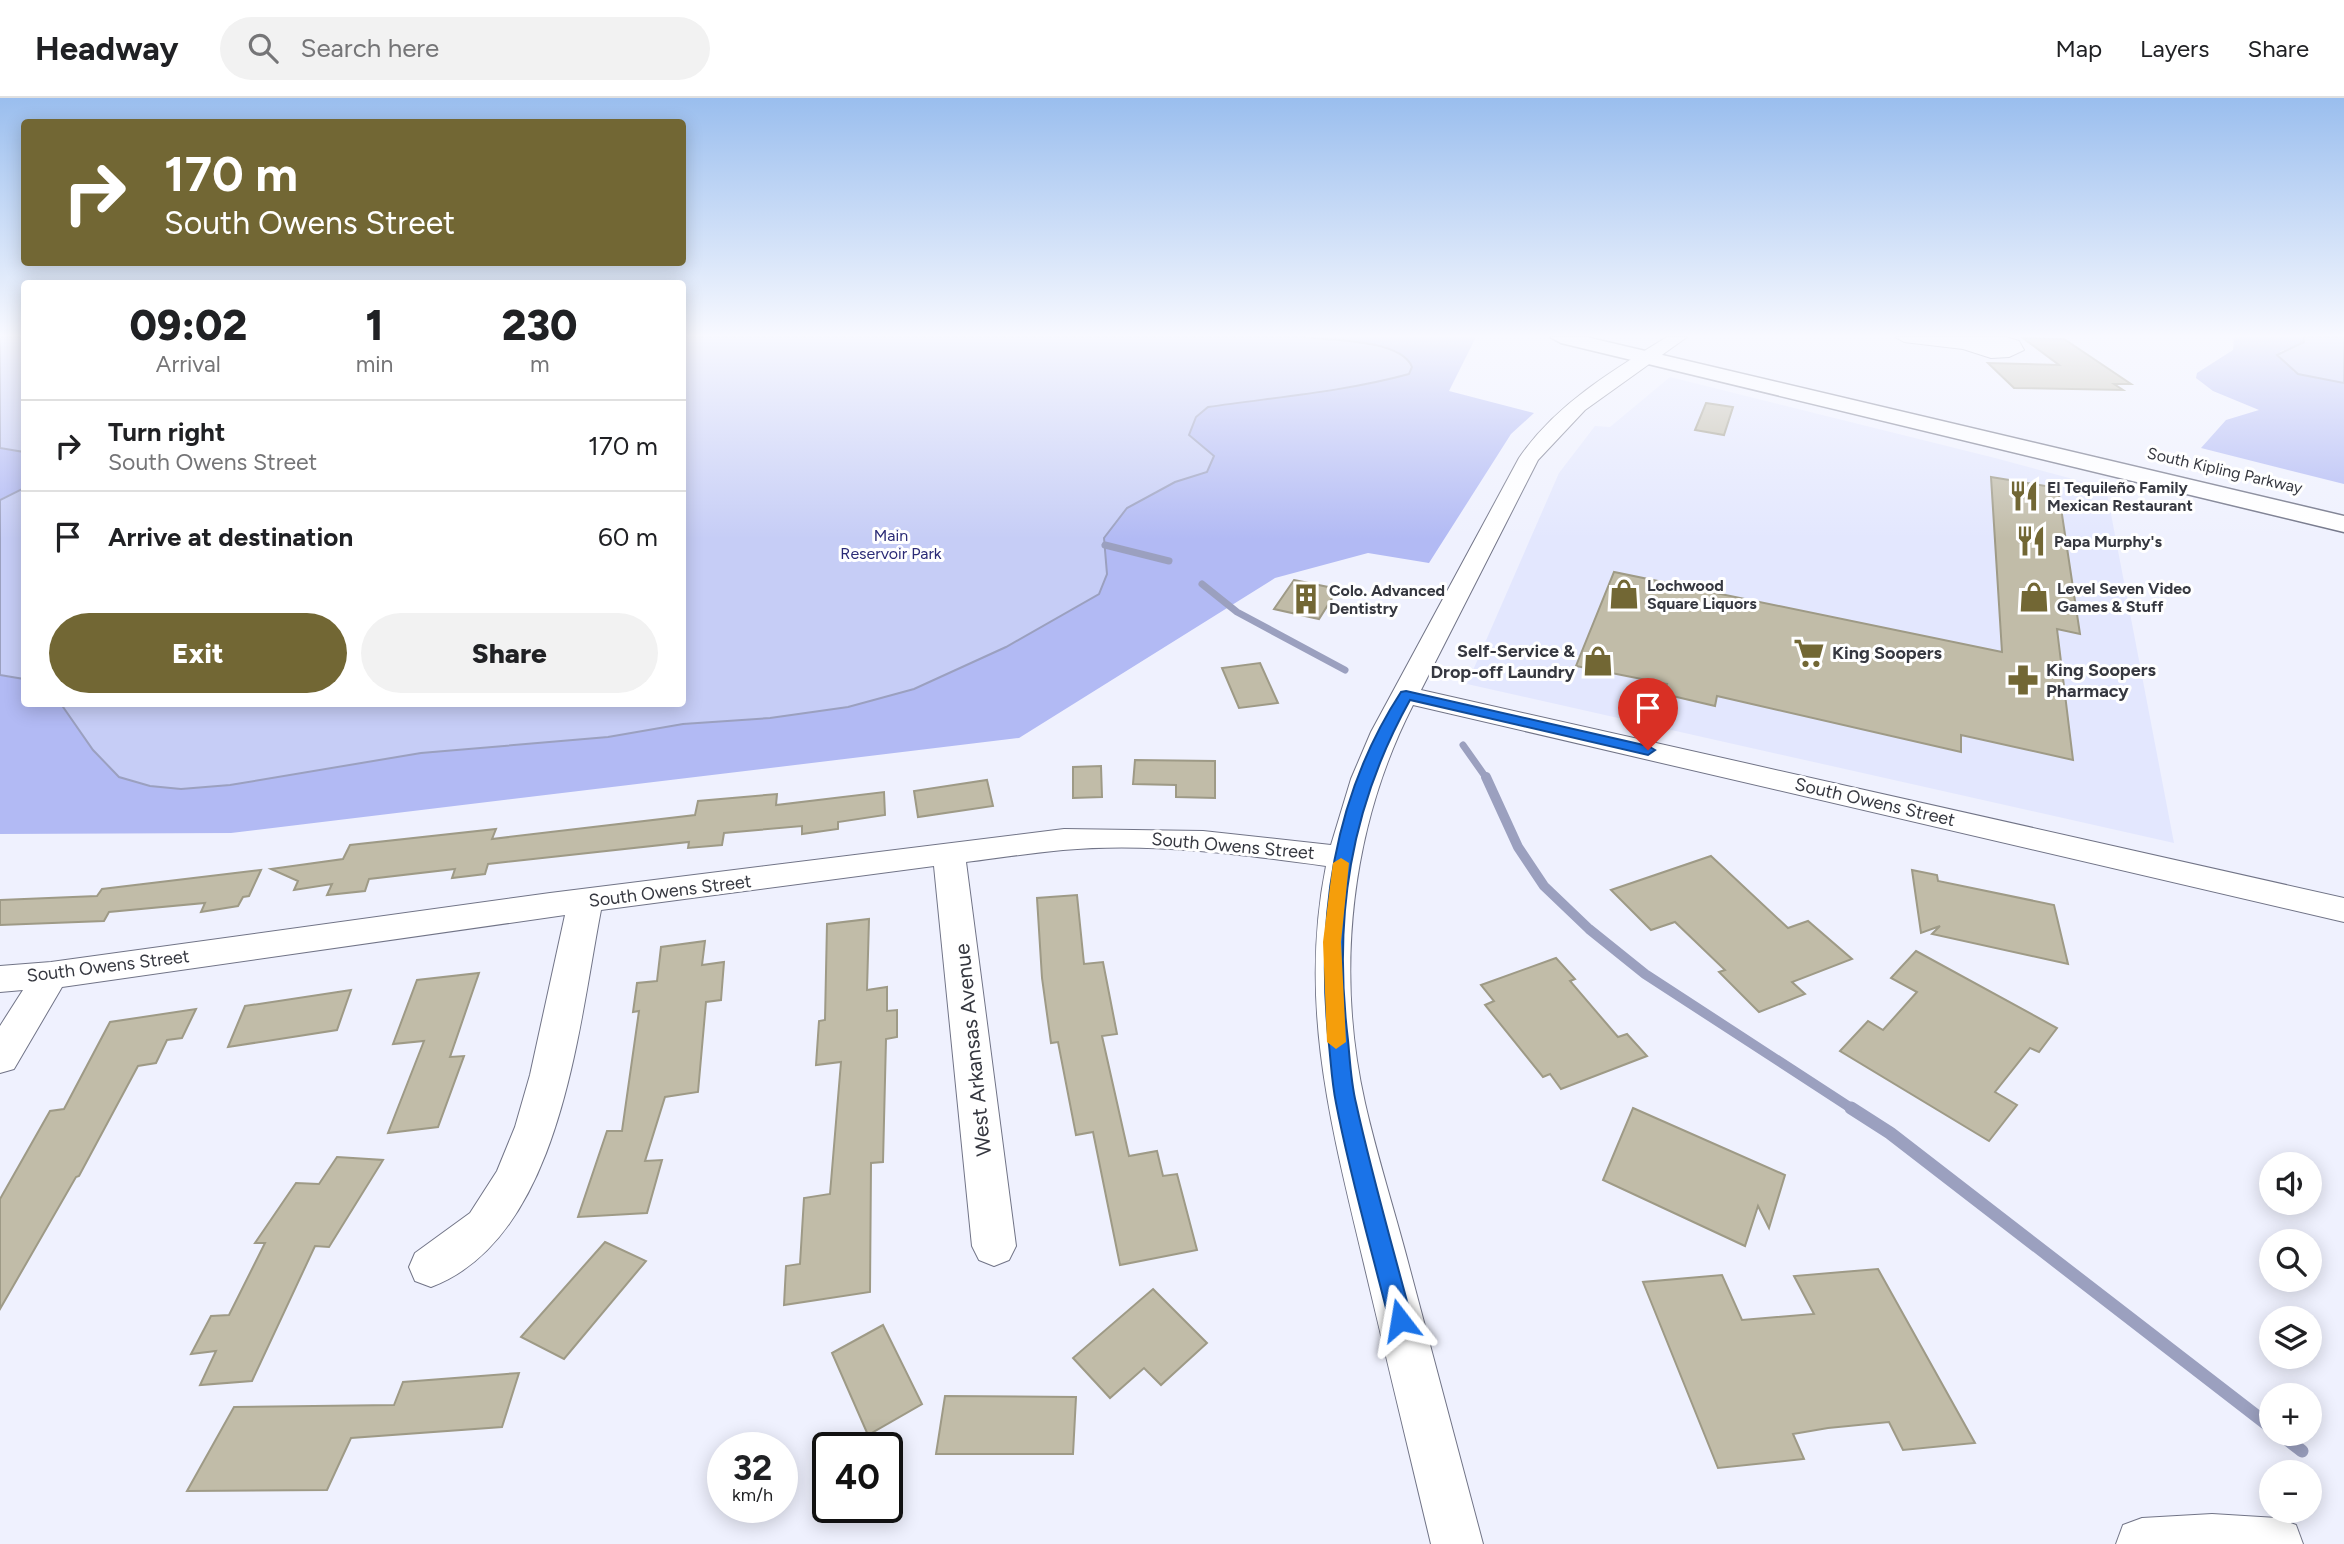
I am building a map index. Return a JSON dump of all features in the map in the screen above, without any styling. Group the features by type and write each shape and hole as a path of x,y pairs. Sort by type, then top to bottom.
{"main road":[{"name":"South Kipling Parkway","path":"1897,404 2344,524"}],"street":[{"path":"1457,1544 1345,1101 1336,1041 1332,942 1342,856 1370,768 1536,448 1582,404"},
{"name":"South Owens Street","path":"1406,695 2344,910"},
{"name":"South Owens Street","path":"0,979 51,975 1064,839 1135,836 1208,840 1342,856"},
{"name":"West Arkansas Avenue","path":"949,854 994,1246"},
{"path":"431,1267 485,1226 515,1180 535,1127 549,1075 585,902"},
{"path":"0,1058 51,975"},
{"path":"2142,1544 2212,1540 2277,1544"}],"shaded area":[{"path":"0,404 21,404 21,452 0,448"},
{"path":"686,404 1228,404 1208,407 1196,417 1189,435 1214,456 1207,472 1175,482 1127,508 1104,538 1107,574 1099,594 1006,647 914,689 848,707 770,718 683,724 608,737 421,753 230,785 181,789 150,786 119,777 93,750 63,707 686,707"},
{"path":"1637,404 1780,404 2106,488 2174,843 1467,684 1559,473 1595,426 1610,427"},
{"path":"21,490 21,678 0,675 0,500"}],"green space":[{"name":"Main Reservoir Park","path":"0,404 21,404 21,707 686,707 686,404 1501,404 1534,413 1511,434 1429,563 1368,553 1275,578 1019,738 231,833 0,834"},
{"path":"2246,404 2344,404 2344,484 2201,448 2226,420 2259,410"}],"building":[{"path":"1705,404 1733,407 1724,435 1695,430"},
{"path":"1991,477 2058,488 2080,634 2057,629 2073,760 1961,735 1961,752 1717,696 1715,706 1664,694 1667,684 1576,666 1614,572 2002,652"},
{"name":"Colo. Advanced Dentistry","path":"1294,580 1338,589 1319,619 1274,609"},
{"path":"1260,663 1278,703 1239,708 1222,668"},
{"path":"1135,760 1215,761 1215,798 1176,797 1176,785 1133,784"},
{"path":"1101,766 1102,797 1073,798 1073,767"},
{"path":"987,780 993,806 918,817 914,791"},
{"path":"884,792 885,815 838,822 838,829 802,834 802,826 724,833 722,845 688,848 689,842 488,864 485,874 452,878 455,869 369,879 365,891 327,895 332,884 294,890 298,881 271,869 343,859 350,845 496,829 492,839 695,815 698,801 777,794 776,805"},
{"path":"1711,856 1788,928 1808,921 1852,959 1792,982 1805,994 1759,1012 1719,972 1725,970 1675,922 1651,930 1611,890"},
{"path":"261,870 249,896 243,897 238,906 201,912 205,903 109,912 104,921 0,925 0,900 97,896 102,889"},
{"path":"1912,870 1937,875 1938,881 2054,905 2068,964 1932,934 1940,926 1921,933"},
{"path":"1077,895 1084,964 1103,962 1117,1034 1102,1036 1129,1156 1157,1151 1163,1176 1177,1174 1197,1250 1120,1265 1093,1132 1076,1135 1058,1042 1051,1043 1042,978 1037,898"},
{"path":"869,919 867,990 887,987 887,1011 897,1010 897,1037 886,1039 883,1162 871,1163 870,1292 784,1305 786,1266 800,1264 804,1198 830,1194 841,1062 816,1065 819,1021 825,1020 827,924"},
{"path":"705,941 702,965 724,962 721,1000 706,1002 698,1092 665,1097 645,1161 662,1160 647,1213 578,1217 607,1131 622,1131 639,1011 633,1012 637,983 657,981 661,947"},
{"path":"1916,951 2057,1028 2039,1052 2030,1048 1995,1092 2017,1105 1989,1141 1840,1051 1868,1021 1883,1030 1917,992 1891,978"},
{"path":"1556,958 1575,979 1570,981 1618,1037 1627,1034 1647,1056 1561,1089 1550,1074 1543,1077 1485,1005 1494,1001 1481,985"},
{"path":"479,973 450,1057 464,1056 438,1127 388,1133 424,1041 393,1044 417,980"},
{"path":"351,990 337,1030 228,1047 245,1006"},
{"path":"196,1009 182,1038 167,1040 156,1063 138,1066 79,1176 0,1309 0,1199 50,1111 64,1109 110,1022"},
{"path":"1633,1108 1785,1175 1769,1228 1758,1206 1745,1246 1603,1180"},
{"path":"337,1157 383,1160 329,1247 315,1246 252,1381 200,1385 216,1351 191,1354 211,1316 229,1315 265,1243 255,1243 296,1183 319,1184"},
{"path":"605,1242 646,1261 564,1359 521,1337"},
{"path":"1878,1269 1975,1443 1903,1450 1889,1422 1793,1434 1804,1459 1718,1468 1643,1282 1722,1275 1742,1320 1814,1314 1794,1276"},
{"path":"1153,1289 1207,1343 1161,1385 1144,1368 1110,1398 1073,1358"},
{"path":"883,1325 922,1404 873,1432 867,1432 832,1353"},
{"path":"519,1373 502,1427 351,1438 327,1490 187,1491 234,1407 394,1405 403,1382"},
{"path":"945,1396 1076,1397 1073,1454 936,1454"}],"waterway":[{"path":"1105,545 1169,561"},
{"path":"1202,584 1237,612 1345,670"},
{"path":"1463,745 1487,779"},
{"path":"1487,779 1518,847 1544,886 1589,929 1645,974 1854,1110"},
{"path":"1851,1108 1890,1133 2259,1418"},
{"path":"2296,1446 2302,1451"}],"slow traffic":[{"path":"1336,1042 1332,942 1341,863"}],"place":[{"name":"El Tequileño Family Mexican Restaurant","path":"2024,496"},
{"name":"Papa Murphy's","path":"2031,541"},
{"name":"Lochwood Square Liquors","path":"1624,594"},
{"name":"Level Seven Video Games & Stuff","path":"2034,597"},
{"name":"Colo. Advanced Dentistry","path":"1306,599"},
{"name":"King Soopers","path":"1809,653"},
{"name":"Self-Service & Drop-off Laundry","path":"1598,661"},
{"name":"King Soopers Pharmacy","path":"2023,680"}],"route":[{"path":"1400,1320 1345,1101 1336,1041 1333,992 1332,942 1342,856 1370,768 1406,695 1648,750"}]}
